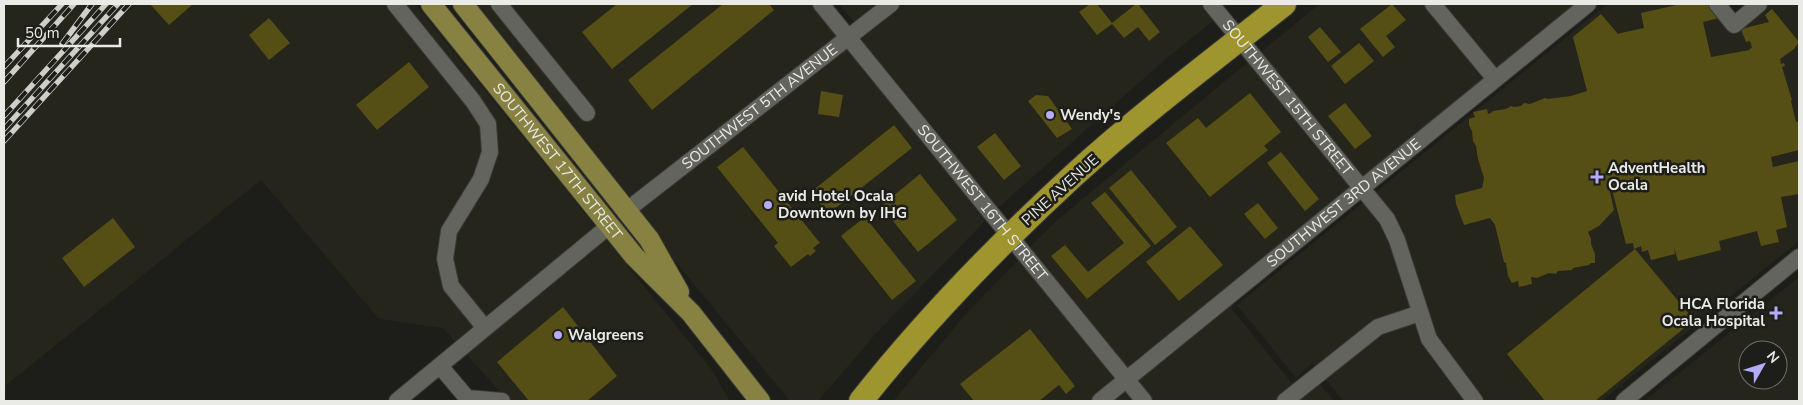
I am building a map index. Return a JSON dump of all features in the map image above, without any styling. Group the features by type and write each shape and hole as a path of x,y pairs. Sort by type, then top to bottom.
{"highway":[{"name":"PINE AVENUE","path":"860,401 957,289 1010,235 1087,164 1284,4"}],"main road":[{"name":"SOUTHWEST 17TH STREET","path":"431,4 609,226 634,256 692,313 760,401"},
{"name":"SOUTHWEST 17TH STREET","path":"463,4 649,238 692,313"}],"street":[{"path":"395,4 473,101 488,124 490,152 481,179 449,231 445,259 451,286 484,328"},
{"path":"499,4 587,114"},
{"name":"SOUTHWEST 16TH STREET","path":"822,4 1144,401"},
{"name":"SOUTHWEST 5TH AVENUE","path":"627,210 891,4"},
{"name":"SOUTHWEST 15TH STREET","path":"1211,4 1387,219 1393,229 1428,339 1475,401"},
{"path":"1433,4 1495,79"},
{"name":"SOUTHWEST 3RD AVENUE","path":"1100,401 1588,4"},
{"path":"1717,4 1734,25 1759,4"},
{"path":"397,401 609,226"},
{"path":"1624,401 1799,257"},
{"path":"1285,401 1378,327 1420,313"},
{"path":"440,366 467,398 502,401"}],"shaded area":[{"path":"4,4 415,4 712,370 730,401 508,401 443,328 379,319 261,180 4,387"},
{"path":"473,4 811,4 838,37 629,200"},
{"path":"839,4 880,4 855,23"},
{"path":"902,4 1201,4 1214,20 1167,58 998,208 860,38"},
{"path":"1319,4 1423,4 1492,87 1369,185 1261,52"},
{"path":"1444,4 1595,4 1504,77"},
{"name":"AdventHealth Ocala","path":"1607,4 1706,4 1729,32 1765,4 1799,4 1799,241 1602,401 1343,401 1312,363 1296,378 1237,305"},
{"path":"847,48 987,219 881,328 818,401 790,401 664,248 637,211"},
{"path":"1248,62 1359,198 1233,300 1232,309 1291,382 1298,382 1274,401 1155,401 1030,247 1056,221"},
{"path":"1019,259 1134,401 893,401 965,315"},
{"name":"HCA Florida Ocala Hospital","path":"1799,277 1799,401 1644,401"},
{"path":"1319,383 1334,401 1297,401"}],"building":[{"path":"150,4 193,4 169,25"},
{"path":"617,4 693,4 612,69 582,32"},
{"path":"723,4 769,4 774,10 652,110 628,80"},
{"path":"1090,4 1097,4 1112,23 1138,4 1160,32 1149,41 1138,27 1124,38 1112,24 1097,35 1079,12"},
{"path":"1392,4 1406,20 1386,36 1395,47 1383,57 1360,29"},
{"name":"AdventHealth Ocala","path":"1681,4 1708,4 1719,18 1703,22 1711,57 1750,50 1752,48 1750,41 1746,42 1741,29 1769,22 1765,15 1772,9 1799,42 1794,49 1780,59 1781,64 1784,63 1785,66 1782,67 1792,100 1796,122 1799,122 1799,150 1771,157 1773,167 1799,161 1799,194 1781,197 1787,227 1776,230 1779,242 1761,246 1757,231 1719,241 1721,250 1678,261 1674,247 1675,254 1651,260 1648,250 1642,252 1641,246 1634,249 1633,243 1626,244 1611,186 1609,187 1614,210 1599,226 1588,232 1595,254 1595,263 1573,268 1572,270 1558,271 1556,274 1549,273 1537,278 1531,277 1532,284 1519,287 1518,281 1512,283 1508,276 1495,225 1490,218 1464,225 1456,204 1455,195 1482,188 1484,178 1469,125 1469,119 1475,117 1473,112 1487,109 1488,114 1511,106 1521,106 1524,103 1530,104 1545,98 1571,96 1587,91 1573,37 1601,14 1618,34 1644,28 1641,13"},
{"path":"269,18 290,43 269,60 249,35"},
{"path":"1320,27 1341,52 1328,62 1308,37"},
{"path":"1359,43 1374,61 1345,84 1331,66"},
{"path":"409,62 429,87 377,130 356,105"},
{"path":"821,91 843,95 839,117 818,114"},
{"path":"1250,93 1281,132 1264,146 1268,150 1210,197 1166,143 1198,118 1206,128"},
{"name":"Wendy's","path":"1036,95 1048,96 1072,129 1057,138 1028,101"},
{"path":"1345,103 1372,136 1355,149 1328,116"},
{"path":"894,125 912,148 828,214 811,192"},
{"path":"995,133 1021,166 1004,180 977,147"},
{"name":"avid Hotel Ocala Downtown by IHG","path":"743,147 820,243 813,248 816,251 810,256 808,254 791,267 774,246 778,243 717,167"},
{"path":"1281,152 1319,199 1305,211 1267,163"},
{"path":"1131,170 1177,227 1155,245 1109,188"},
{"path":"920,174 957,220 918,252 881,206"},
{"path":"1105,192 1151,246 1087,299 1051,256 1065,245 1088,272 1124,243 1091,203"},
{"path":"1258,203 1278,228 1265,239 1244,214"},
{"path":"865,217 916,281 892,300 841,236"},
{"path":"113,218 135,247 84,287 62,258"},
{"path":"1190,226 1223,265 1179,301 1146,262"},
{"path":"1635,249 1694,320 1595,401 1545,401 1507,354"},
{"name":"Walgreens","path":"563,307 617,376 587,401 529,401 497,362"},
{"path":"1030,329 1075,386 1066,394 1059,385 1039,401 974,401 960,384"}],"railway":[{"path":"4,67 62,4"},
{"path":"4,82 74,4"},
{"path":"62,44 92,4"},
{"path":"4,116 106,4"},
{"path":"4,129 118,4"},
{"path":"4,141 129,4"}],"place":[{"name":"Wendy's","path":"1050,115"},
{"name":"AdventHealth Ocala","path":"1597,177"},
{"name":"avid Hotel Ocala Downtown by IHG","path":"768,205"},
{"name":"HCA Florida Ocala Hospital","path":"1776,313"},
{"name":"Walgreens","path":"558,335"}]}
